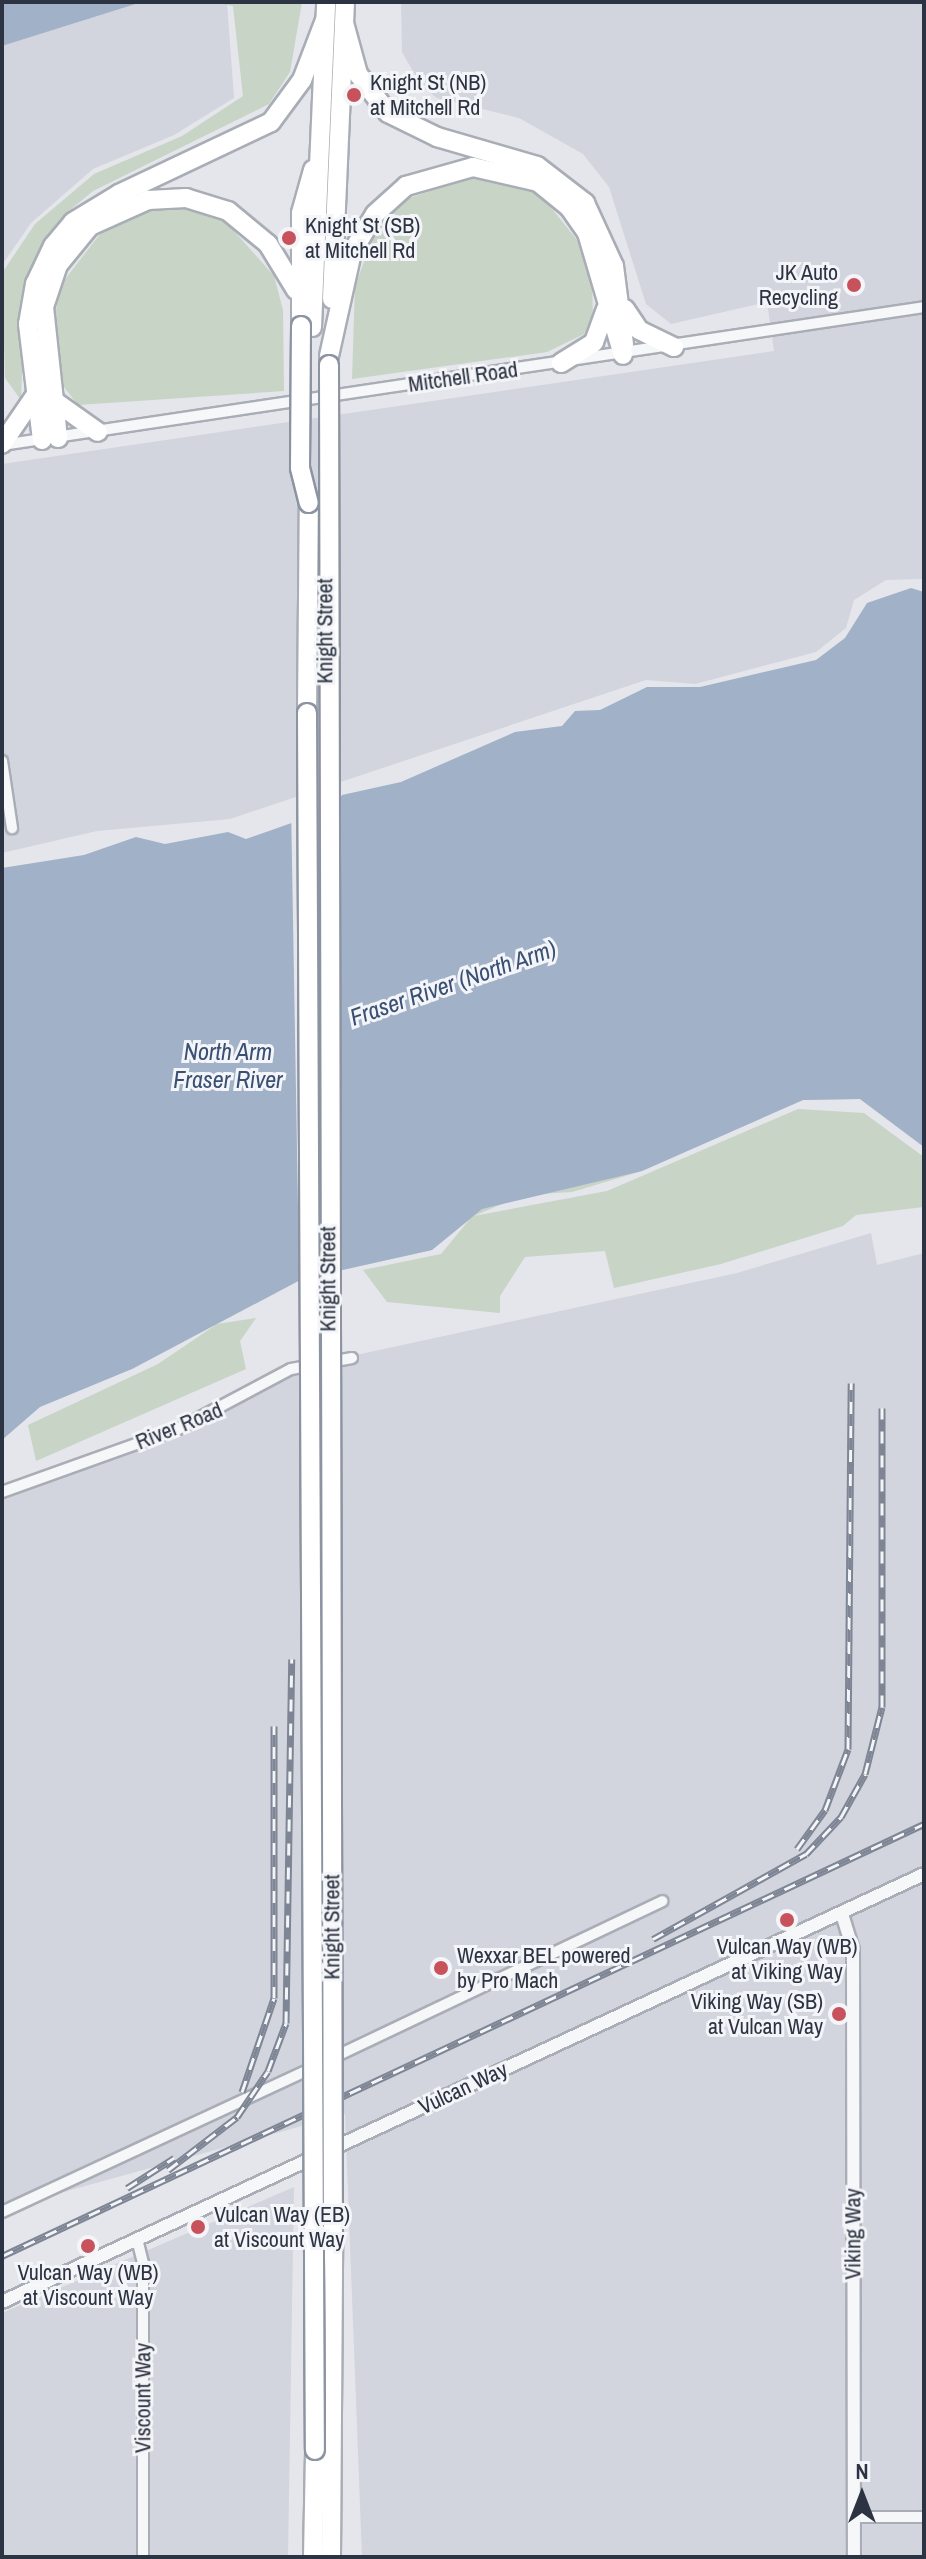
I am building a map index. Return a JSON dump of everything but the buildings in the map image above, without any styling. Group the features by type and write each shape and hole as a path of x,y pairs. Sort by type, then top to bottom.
{"highway":[{"path":"321,327 319,156 335,9"},
{"path":"335,9 358,74 388,113 437,137 537,166 585,203 606,242 623,355"},
{"path":"321,327 335,9"},
{"path":"50,439 28,324 35,284 53,246 73,222 119,194 271,122 302,80 335,9"},
{"path":"296,290 301,213 319,156"},
{"path":"321,327 352,252 375,214 406,186 473,167 538,182 569,207 587,233 615,309 639,330 674,347"},
{"path":"2,445 44,398 43,324 48,289 70,245 117,209 186,198 228,211 268,244 321,327"},
{"path":"561,363 594,342 615,309"},
{"name":"Knight Street","path":"313,2557 325,2450 324,765 329,356 321,327"},
{"name":"Knight Street","path":"321,327 300,468 309,503 325,2450 334,2480 331,2557"},
{"path":"44,398 98,432"},
{"path":"334,2480 342,2557"}],"street":[{"name":"Mitchell Road","path":"2,445 623,355 924,307"},
{"path":"2,761 12,828"},
{"name":"River Road","path":"2,1492 178,1429 291,1369 352,1358"},
{"name":"Vulcan Way","path":"2,2302 924,1874"},
{"path":"2,2212 662,1901"},
{"name":"Viking Way","path":"842,1914 853,1950 854,2557"},
{"name":"Viscount Way","path":"137,2239 143,2263 143,2557"},
{"path":"854,2517 924,2517"}],"shaded area":[{"path":"142,2 227,2 234,98 174,135 93,169 31,223 2,265 2,46"},
{"path":"401,2 924,2 924,579 886,580 854,600 846,628 816,652 695,684 646,680 230,819 97,831 2,853 2,464 774,351 767,302 671,324 646,304 609,187 583,154 519,118 437,98 422,87 402,52"},
{"path":"871,1233 877,1265 924,1253 924,2557 362,2557 345,2114 2,2209 2,1492 178,1429 291,1369 737,1273"},
{"path":"294,2187 288,2557 2,2557 2,2313"}],"green space":[{"path":"210,2 302,2 290,72 269,104 93,191 64,215 25,281 21,400 5,378 2,273 35,224 94,174 182,136 243,96 233,6"},
{"path":"475,176 537,190 581,245 592,283 593,318 584,334 547,352 352,379 355,286 376,230 392,204"},
{"path":"188,208 227,223 274,276 283,310 284,391 78,405 64,387 54,327 59,287 107,225 144,211"},
{"path":"883,1095 924,1147 860,1099 803,1100 642,1171 572,1192 523,1195 474,1216 607,1191 798,1109 864,1113 924,1157 924,1207 856,1215 843,1226 721,1264 614,1288 605,1251 525,1257 500,1296 500,1313 387,1302 363,1270 441,1254 469,1220 432,1250 302,1279 132,1369 88,1381 666,1099"},
{"path":"256,1318 240,1341 246,1369 36,1461 28,1425 158,1364 217,1324"}],"water":[{"path":"2,2 142,2 2,46"},
{"name":"North Arm Fraser River","path":"911,588 924,592 924,1147 860,1099 803,1100 642,1171 482,1209 432,1250 302,1279 132,1369 40,1407 2,1440 2,868 84,855 136,837 165,844 228,832 246,839 334,808 342,795 401,782 515,732 562,726 575,711 600,710 647,687 700,687 816,660 845,638 867,603"}],"pier":[{"path":"331,805 339,1274 299,1275 291,806"}],"railway":[{"path":"797,1849 825,1810 848,1749 851,1383"},
{"path":"653,1939 806,1854 841,1817 865,1774 882,1707 882,1408"},
{"path":"168,2170 237,2117 268,2071 286,2023 292,1659"},
{"path":"242,2092 274,1998 274,1726"},
{"path":"2,2256 924,1824"},
{"path":"127,2188 174,2158"}],"place":[{"name":"Knight St (NB) at Mitchell Rd","path":"354,95"},
{"name":"Knight St (SB) at Mitchell Rd","path":"289,238"},
{"name":"JK Auto Recycling","path":"854,285"},
{"name":"Vulcan Way (WB) at Viking Way","path":"787,1920"},
{"name":"Wexxar BEL powered by Pro Mach","path":"441,1968"},
{"name":"Viking Way (SB) at Vulcan Way","path":"839,2014"},
{"name":"Vulcan Way (EB) at Viscount Way","path":"198,2227"},
{"name":"Vulcan Way (WB) at Viscount Way","path":"88,2246"}],"water label":[{"name":"Fraser River (North Arm)","path":"453,983"}]}
